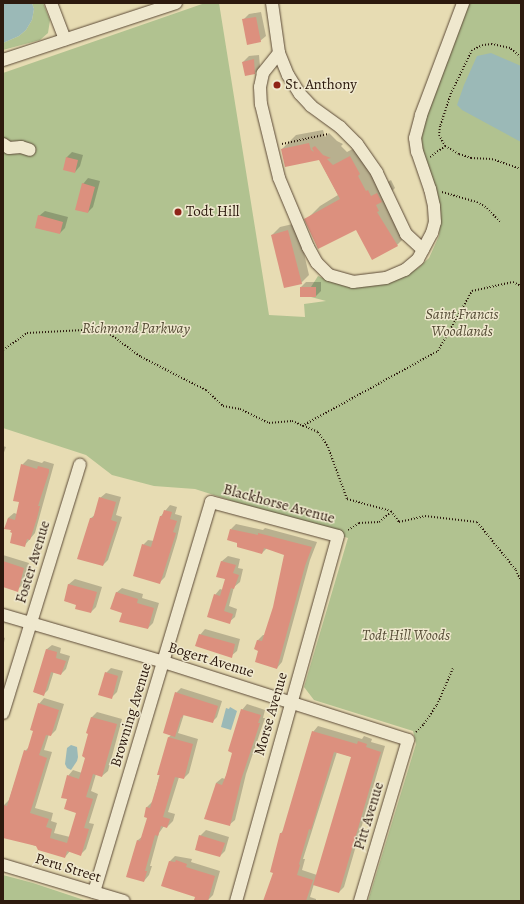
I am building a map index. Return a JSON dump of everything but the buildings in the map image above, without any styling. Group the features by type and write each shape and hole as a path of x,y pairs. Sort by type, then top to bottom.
{"street":[{"path":"51,3 65,39"},
{"path":"3,60 176,3"},
{"path":"272,3 279,53 288,75 300,94 311,106 340,127 357,144 377,173 406,234 423,250"},
{"path":"279,53 263,73 260,87 261,104 278,178 317,263 328,275 353,282 366,282 386,278 405,270 418,259 432,232 435,222 430,191 420,162 415,138 416,127 463,3"},
{"path":"3,144 9,148 21,147 30,150"},
{"name":"Foster Avenue","path":"3,713 80,465"},
{"name":"Blackhorse Avenue","path":"211,502 338,536"},
{"name":"Browning Avenue","path":"94,892 211,502"},
{"name":"Morse Avenue","path":"236,901 338,536"},
{"name":"Bogert Avenue","path":"3,615 164,662 408,740"},
{"name":"Pitt Avenue","path":"360,901 408,740"},
{"name":"Peru Street","path":"3,865 124,901"}],"path":[{"path":"521,56 510,48 492,44 482,45 472,50 450,93 442,117 439,135 445,146 459,154 471,158 492,159 521,169"},
{"path":"281,144 321,135"},
{"path":"420,162 435,154 445,146"},
{"path":"430,191 458,196 477,202 487,208 500,222"},
{"path":"302,426 438,351 472,290 513,282 521,286"},
{"path":"3,350 27,333 103,329 140,358 206,390 223,406 240,409 270,423 292,421 318,432 328,447 346,499 391,511 399,522 425,516 477,522 516,570 521,582"},
{"path":"338,536 359,523 379,522 391,511"},
{"path":"521,618 521,634"},
{"path":"408,740 424,724 437,705 453,668"}],"green space":[{"path":"32,3 43,3 50,20 48,33 40,40 3,50 3,43 19,36 26,30 32,20 34,9"},
{"name":"Richmond Parkway","path":"205,3 219,3 269,315 305,317 304,304 326,301 311,297 316,297 316,287 311,287 318,276 332,282 358,286 371,286 403,277 418,268 429,258 439,236 441,213 419,139 422,124 468,3 521,3 521,901 368,901 416,744 413,731 314,700 304,687 348,538 195,489 154,486 112,475 86,455 3,428 3,73"},
{"path":"3,875 33,883 87,901 3,901"}],"water":[{"path":"3,3 32,3 34,9 32,20 26,30 19,36 3,43"},
{"path":"491,53 521,66 521,142 462,110 457,105 477,56"},
{"path":"230,707 237,711 231,730 221,727 226,708 229,709"},
{"path":"71,745 77,747 78,757 71,770 67,768 65,764 67,748"}],"place":[{"name":"St. Anthony","path":"277,85"},
{"name":"Todt Hill","path":"178,212"}],"park label":[{"name":"Saint Francis Woodlands","path":"462,322"},
{"name":"Todt Hill Woods","path":"406,636"}]}
